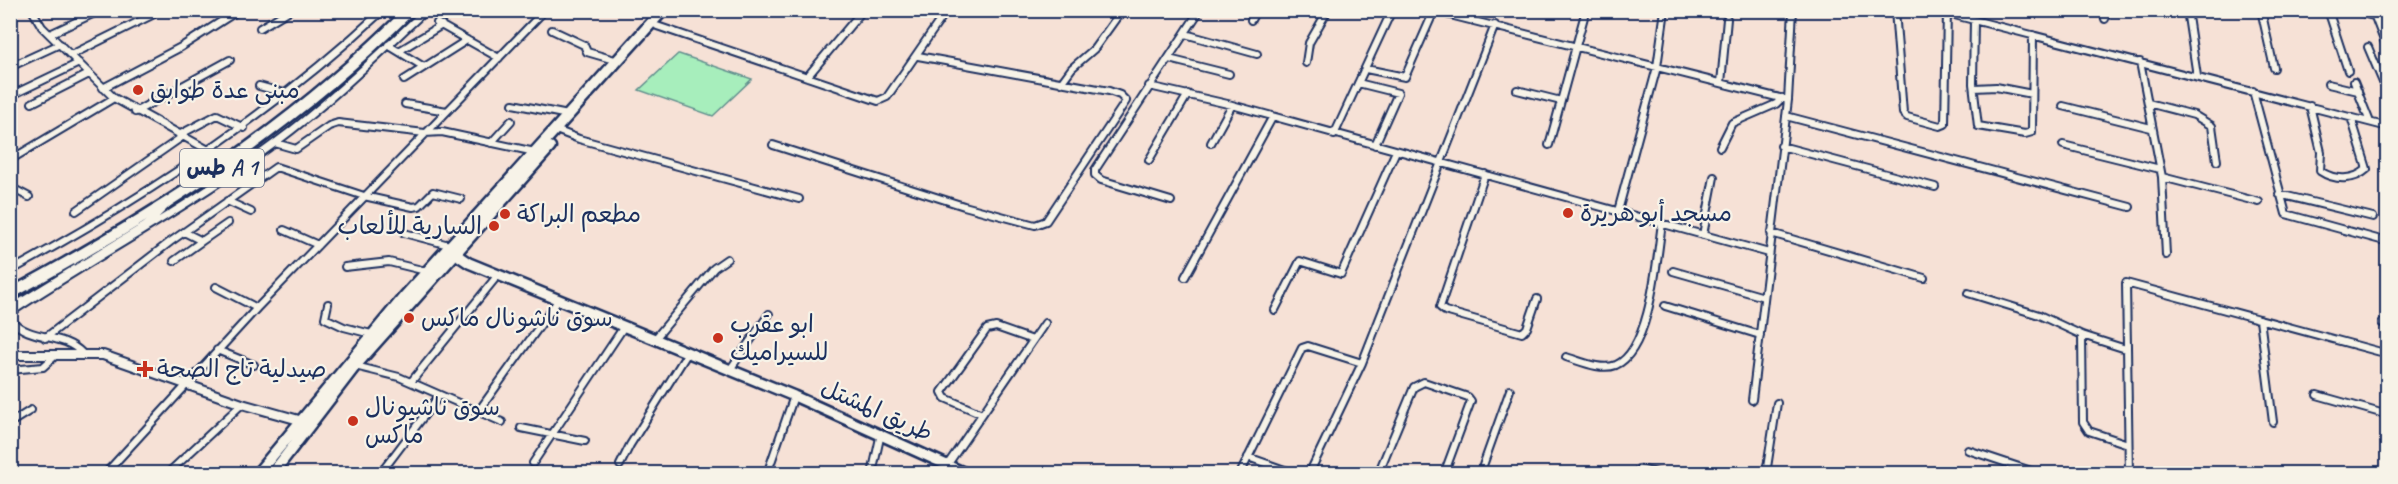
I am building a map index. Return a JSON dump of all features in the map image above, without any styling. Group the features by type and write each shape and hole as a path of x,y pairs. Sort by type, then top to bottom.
{"highway":[{"name":"طس A 1","path":"10,286 118,226 231,153 312,92 400,10"},
{"name":"طس A 1","path":"10,294 169,202 289,119 349,69 410,10"},
{"path":"272,474 355,366 445,264 452,248 535,152 559,131 569,115 618,61 659,18 671,10"},
{"path":"257,474 299,420 426,271 452,248 659,18"}],"main road":[{"name":"طريق المشتل","path":"452,248 469,263 557,302 794,396 881,433 946,469 967,474"},
{"name":"طريق المشتل","path":"445,264 469,263"}],"street":[{"path":"32,10 50,34 114,98 135,112 210,152"},
{"path":"50,34 101,10"},
{"path":"103,88 181,47 239,10"},
{"path":"260,28 290,10"},
{"path":"10,271 116,212 210,152 288,94 383,10"},
{"path":"13,311 189,202 275,143 321,106 426,10"},
{"path":"105,474 217,350 545,10"},
{"path":"644,10 807,77 878,101 887,97 918,56 947,10"},
{"path":"807,77 863,10"},
{"path":"1061,82 1072,68 1094,49 1122,10"},
{"path":"1171,201 1101,180 1095,175 1095,170 1200,10"},
{"path":"1251,20 1256,10"},
{"path":"1306,63 1309,43 1328,10"},
{"path":"1334,135 1392,10"},
{"path":"1618,211 1657,67 1665,10"},
{"path":"1752,400 1786,116 1785,99 1793,10"},
{"path":"1895,10 1903,113 1907,117 1940,126 1945,124 1947,12"},
{"path":"1935,10 2198,76 2388,127"},
{"path":"2104,10 2105,19"},
{"path":"2187,10 2198,76"},
{"path":"2260,10 2274,68"},
{"path":"2328,10 2348,70"},
{"path":"2351,10 2388,20"},
{"path":"1366,69 1405,77 1432,11 1785,99"},
{"path":"71,55 152,15"},
{"path":"1549,145 1584,17"},
{"path":"2375,17 2388,51"},
{"path":"1721,83 1726,19"},
{"path":"1974,20 1974,88 1978,126 2025,134 2032,132 2033,34"},
{"path":"399,51 440,24 499,58"},
{"path":"1309,474 1362,363 1495,25"},
{"path":"552,30 584,45 587,52 618,61"},
{"path":"1185,34 1257,54"},
{"path":"404,80 467,40"},
{"path":"10,67 60,44"},
{"path":"388,45 424,67"},
{"path":"2368,47 2388,94"},
{"path":"773,146 964,206 1030,224 1041,224 1050,215 1126,100 1109,91 918,56"},
{"path":"1169,58 1229,74"},
{"path":"135,112 230,60"},
{"path":"2140,62 2162,177 2166,255"},
{"path":"10,96 79,63"},
{"path":"32,103 88,74"},
{"path":"2354,82 2370,122"},
{"path":"1358,83 1398,93 1375,145"},
{"path":"2328,84 2358,91"},
{"path":"259,86 288,94"},
{"path":"1149,86 1232,105 1272,118 1485,174 1768,253"},
{"path":"1974,88 1996,87 2032,94"},
{"path":"1517,90 1562,101"},
{"path":"2253,91 2284,211 2290,216 2388,242"},
{"path":"1149,160 1188,94"},
{"path":"10,160 114,98"},
{"path":"1720,147 1732,123 1785,99"},
{"path":"2148,103 2194,115 2212,126 2217,161"},
{"path":"405,104 447,111"},
{"path":"513,104 569,115"},
{"path":"1211,142 1232,105"},
{"path":"2063,106 2151,128"},
{"path":"2310,106 2321,153 2320,171 2329,176 2357,176 2367,169 2351,117"},
{"path":"76,211 181,136 216,115 244,128"},
{"path":"1786,116 2130,207"},
{"path":"1185,277 1272,118"},
{"path":"491,142 511,121"},
{"path":"275,143 299,148 329,126 338,123 425,133 442,132 535,152"},
{"path":"559,131 798,199"},
{"path":"1781,146 1935,187"},
{"path":"2063,146 2160,169"},
{"path":"1275,310 1300,261 1341,274 1396,151"},
{"path":"45,338 184,232 278,166 364,196 415,208 434,192 462,199"},
{"path":"1485,174 1440,307 1442,310 1522,333 1527,328 1537,299"},
{"path":"1703,235 1714,177"},
{"path":"2162,177 2259,202"},
{"path":"10,188 29,197"},
{"path":"2279,194 2373,217"},
{"path":"227,201 251,212"},
{"path":"82,353 72,344 29,334 15,327 11,320 13,311 35,289 144,225 165,210 169,202"},
{"path":"174,261 228,223"},
{"path":"1566,357 1607,366 1617,365 1629,356 1642,331 1662,224"},
{"path":"284,230 318,245"},
{"path":"184,232 202,241"},
{"path":"404,233 452,248"},
{"path":"1771,233 1924,278"},
{"path":"654,340 714,268 727,259"},
{"path":"345,267 389,262 426,271"},
{"path":"1673,272 1764,297"},
{"path":"411,382 498,275"},
{"path":"2129,474 2126,283 2388,354"},
{"path":"216,287 257,308"},
{"path":"1968,293 2039,315 2082,334 2126,349"},
{"path":"478,412 557,302"},
{"path":"328,304 325,318 344,327 371,334"},
{"path":"1665,306 1760,335"},
{"path":"729,371 770,314"},
{"path":"2260,320 2273,422"},
{"path":"946,469 1045,323"},
{"path":"982,414 945,398 942,392 987,329 996,327 1033,340"},
{"path":"533,463 623,328"},
{"path":"2082,334 2083,422 2089,431 2128,444"},
{"path":"1240,474 1302,348 1308,346 1362,363"},
{"path":"217,350 254,365"},
{"path":"10,355 55,356 82,353 103,355 242,404 299,420"},
{"path":"620,465 678,363 687,354"},
{"path":"10,370 43,367 55,356"},
{"path":"355,366 411,382 502,422"},
{"path":"1378,474 1414,387 1424,382 1471,401 1444,474"},
{"path":"1480,474 1510,390"},
{"path":"2317,395 2388,415"},
{"path":"380,474 439,396"},
{"path":"767,474 794,396"},
{"path":"1766,474 1778,403"},
{"path":"167,474 242,404"},
{"path":"10,423 31,410"},
{"path":"521,428 585,441"},
{"path":"872,474 881,433"},
{"path":"1968,450 2040,474"},
{"path":"1248,457 1296,474"},
{"path":"1638,474 1639,469 1661,474"},
{"path":"342,474 349,471 366,474"}],"green space":[{"path":"678,54 752,79 713,116 639,90"}],"place":[{"name":"مبنى عدة طوابق","path":"138,90"},
{"name":"مسجد أبو هريرة","path":"1568,213"},
{"name":"مطعم البراكة","path":"505,214"},
{"name":"السارية للألعاب","path":"494,226"},
{"name":"سوق ناشونال ماكس","path":"409,318"},
{"name":"ابو عقرب للسيراميك","path":"718,338"},
{"name":"صيدلية تاج الصحة","path":"145,369"},
{"name":"سوق ناشيونال ماكس","path":"353,421"}]}
